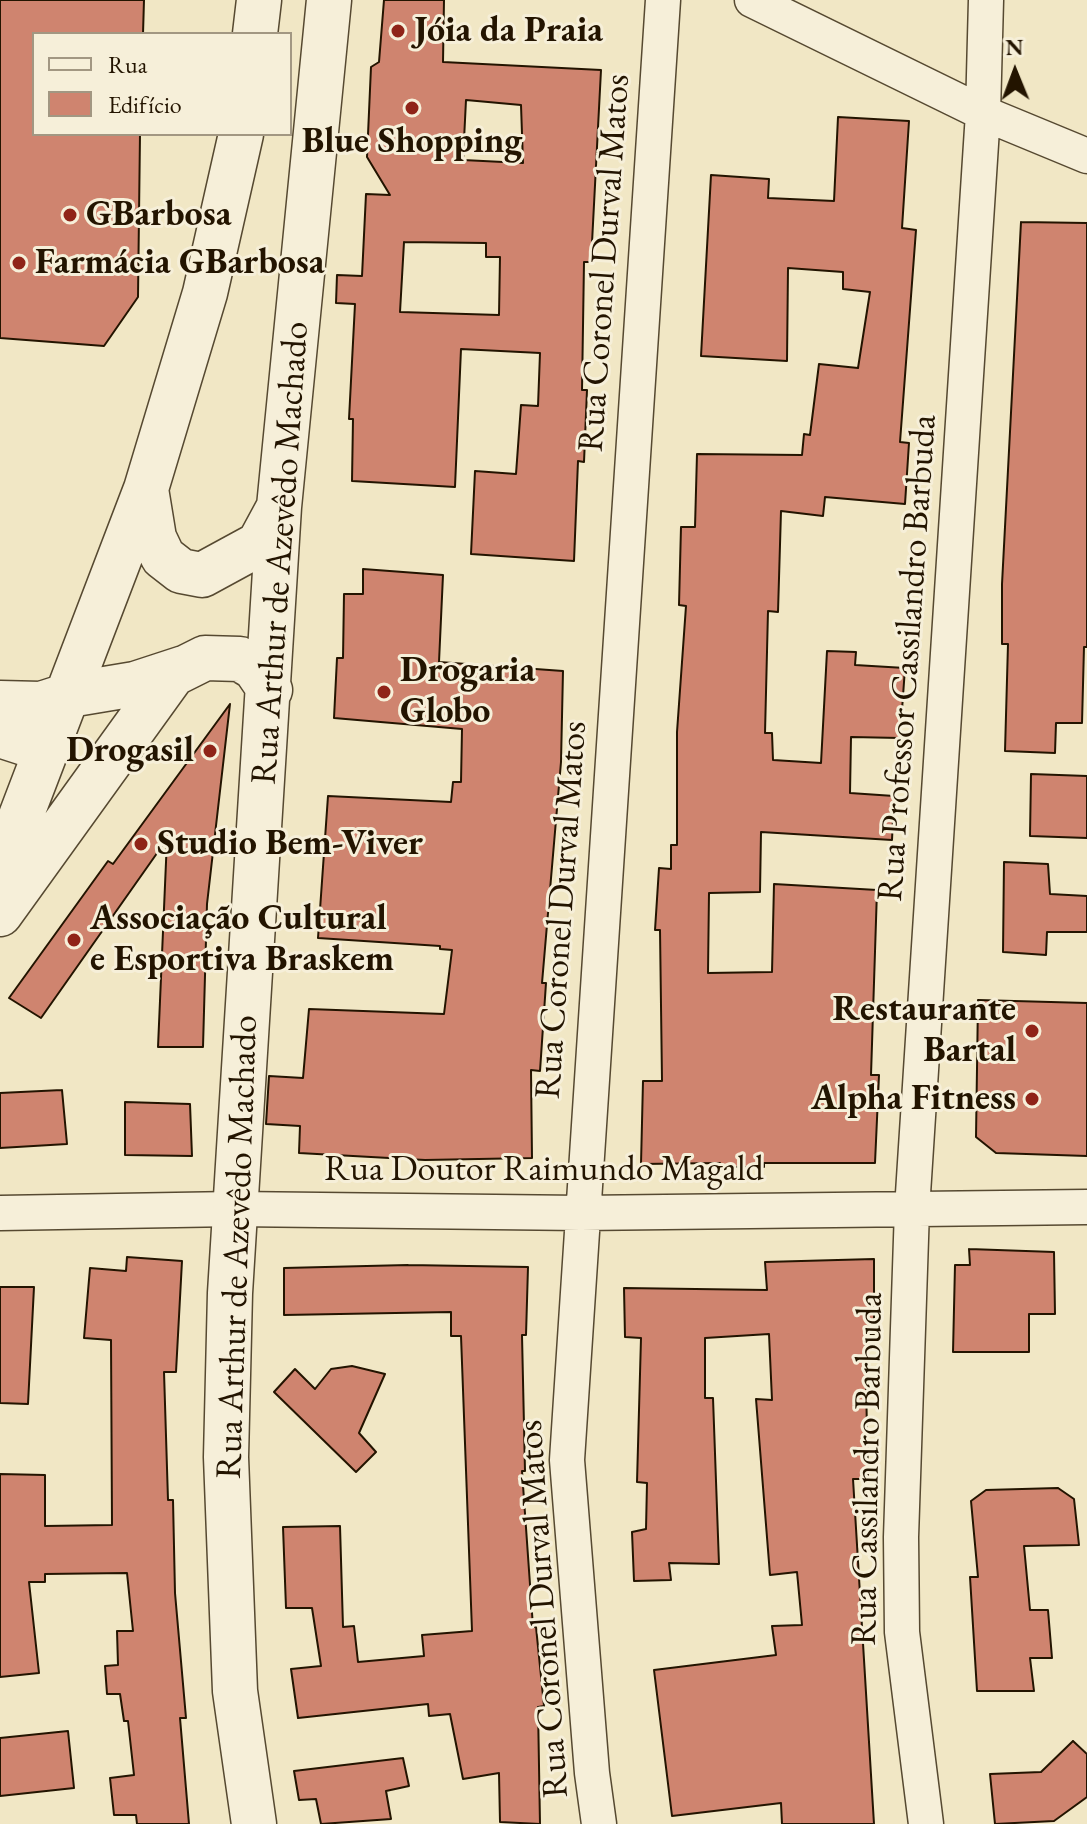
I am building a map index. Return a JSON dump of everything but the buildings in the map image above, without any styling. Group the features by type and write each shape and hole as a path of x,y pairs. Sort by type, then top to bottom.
{"street":[{"path":"255,32 259,0"},
{"name":"Rua Arthur de Azevêdo Machado","path":"254,1824 235,1691 226,1457 234,1209 270,690 279,507 329,0"},
{"name":"Rua Coronel Durval Matos","path":"599,1824 567,1460 663,0"},
{"path":"752,0 983,113 1087,156"},
{"path":"983,113 986,0"},
{"name":"Rua Professor Cassilandro Barbuda","path":"912,1209 983,113"},
{"path":"0,871 146,489 205,293 241,136"},
{"path":"146,489 154,538 163,557 181,571 202,575 259,544 279,507"},
{"path":"0,914 173,674 205,658 240,659 255,668 270,690"},
{"path":"0,703 41,704 69,695 135,684 189,666"},
{"path":"0,735 46,750"},
{"name":"Rua Doutor Raimundo Magald","path":"0,1213 234,1209 581,1213 1087,1207"},
{"name":"Rua Cassilandro Barbuda","path":"912,1209 901,1522 902,1617 926,1824"}],"place":[{"name":"Jóia da Praia","path":"398,31"},
{"name":"Blue Shopping","path":"412,108"},
{"name":"GBarbosa","path":"70,215"},
{"name":"Farmácia GBarbosa","path":"19,263"},
{"name":"Drogaria Globo","path":"384,692"},
{"name":"Drogasil","path":"210,751"},
{"name":"Studio Bem-Viver","path":"141,844"},
{"name":"Associação Cultural e Esportiva Braskem","path":"74,940"},
{"name":"Restaurante Bartal","path":"1032,1031"},
{"name":"Alpha Fitness","path":"1032,1099"}]}
